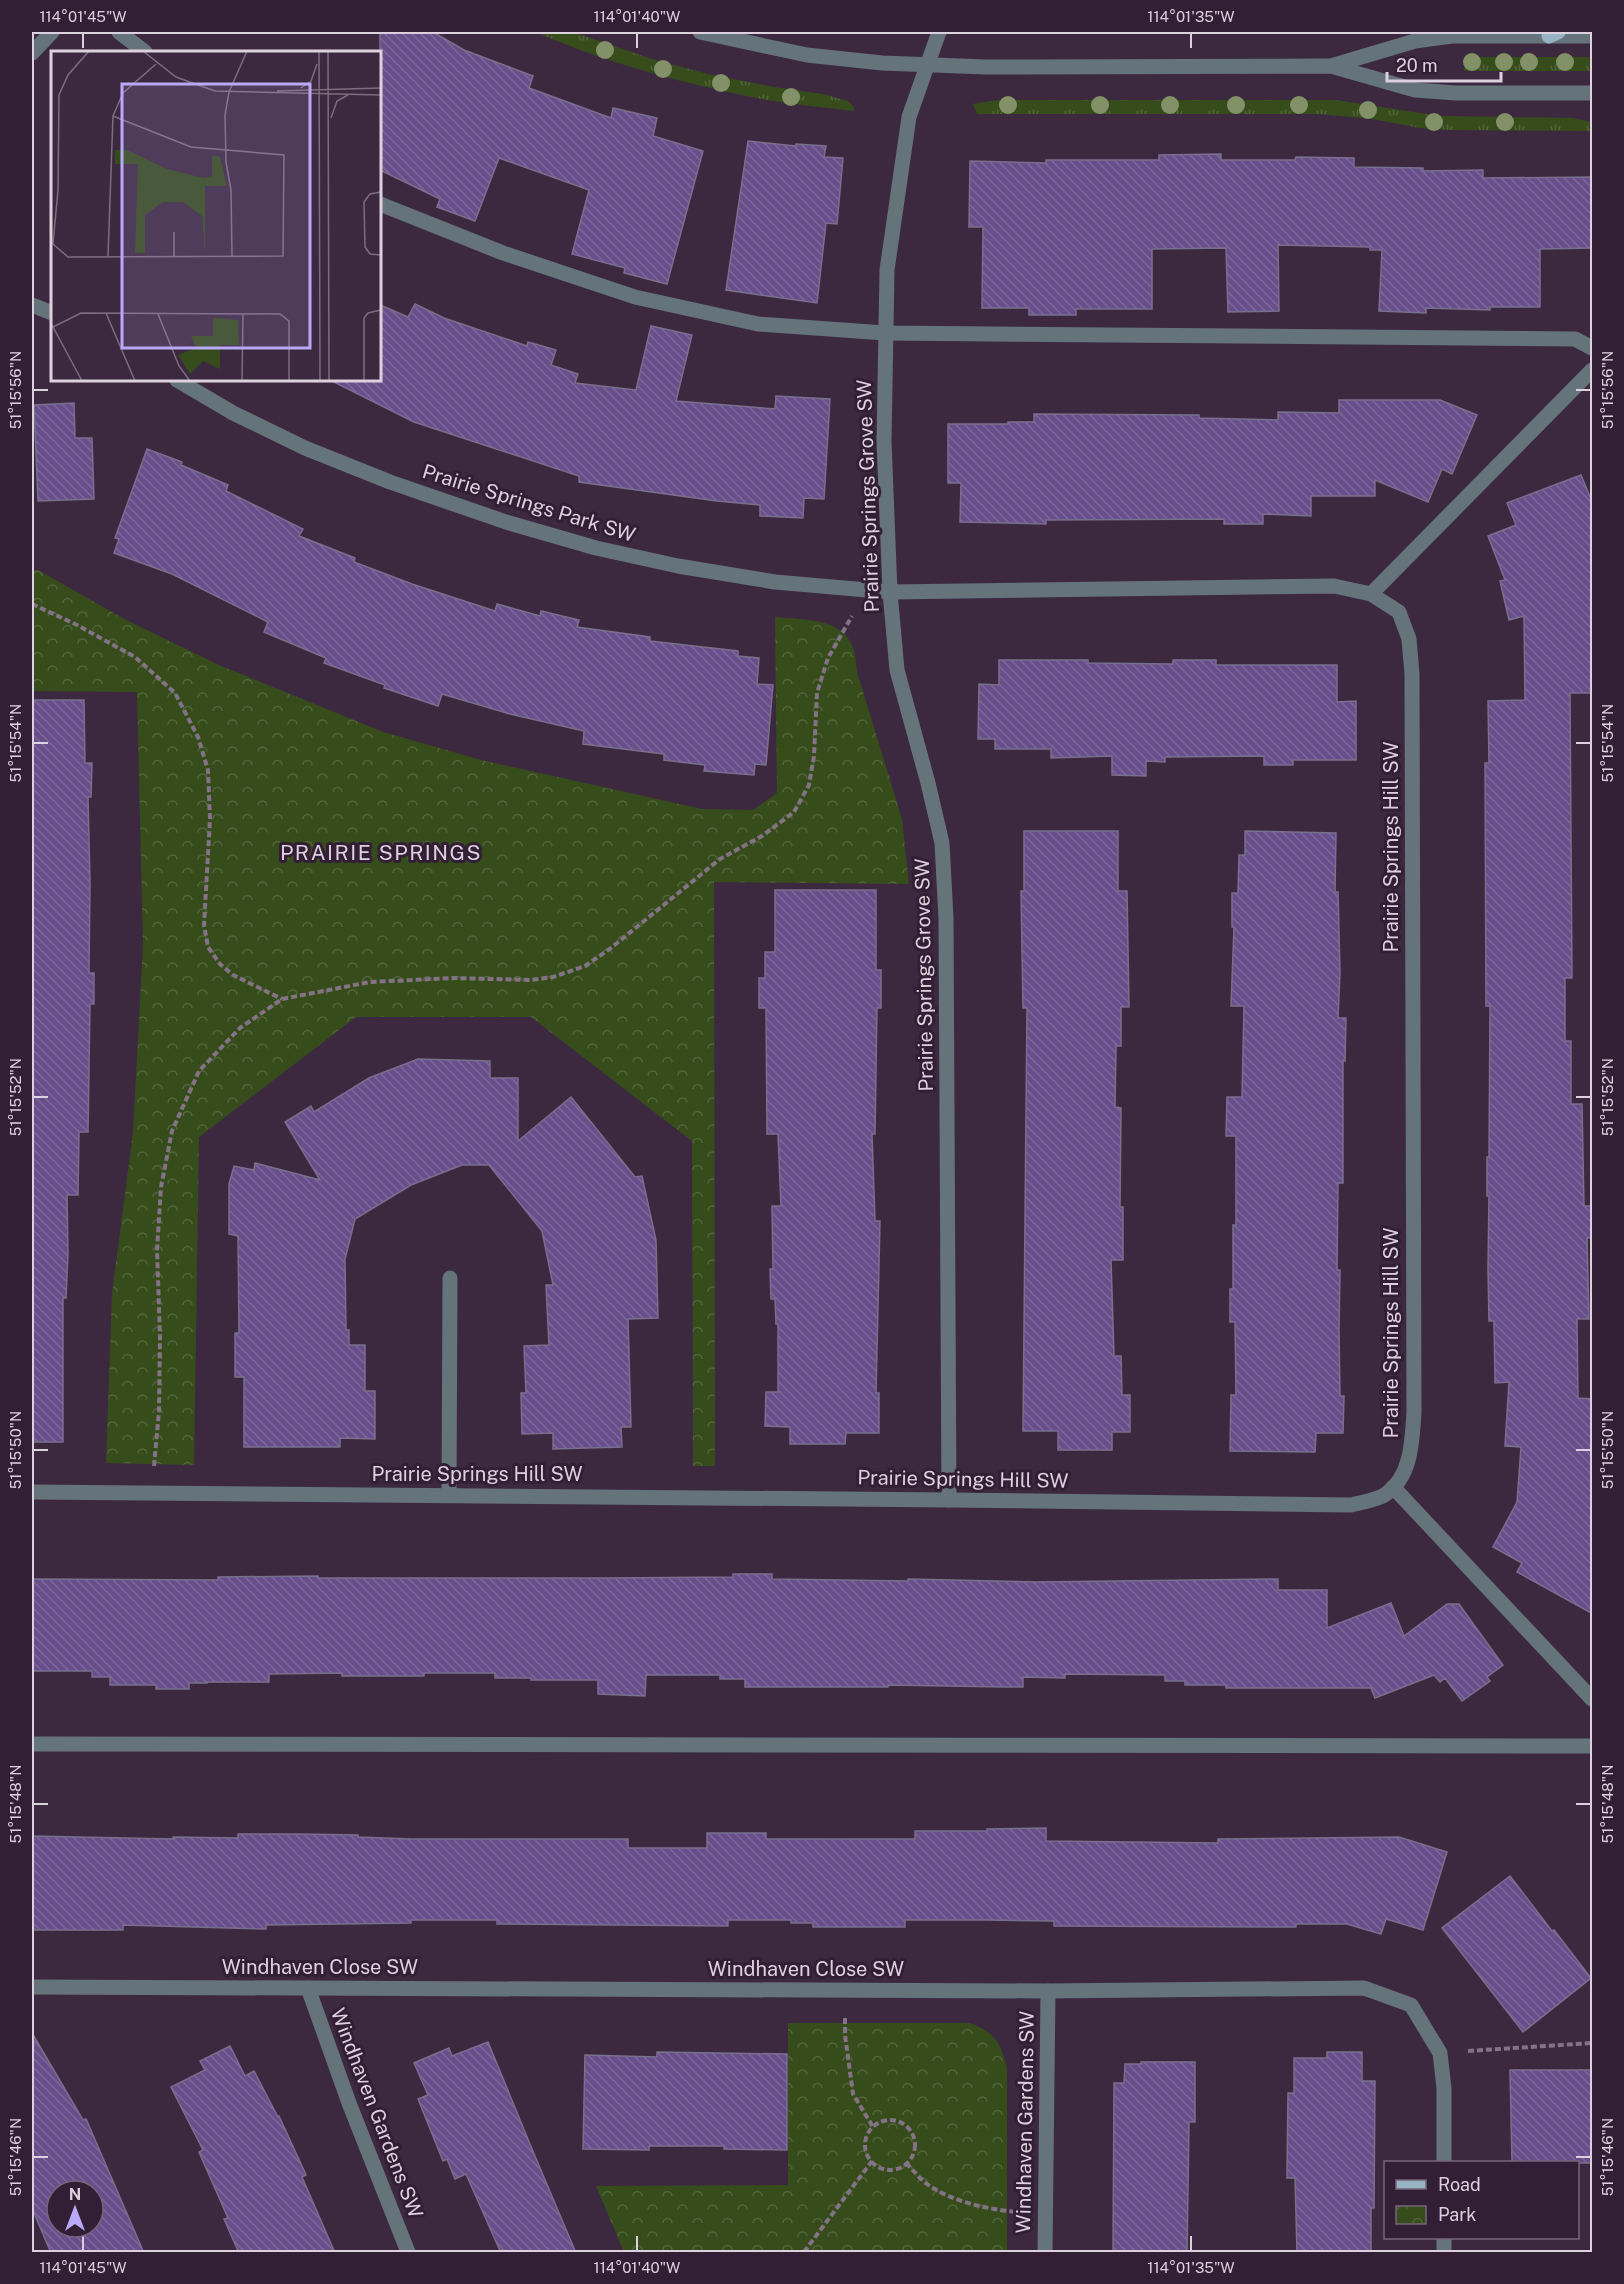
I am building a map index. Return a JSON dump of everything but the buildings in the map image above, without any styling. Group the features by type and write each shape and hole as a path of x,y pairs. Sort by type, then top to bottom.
{"street":[{"path":"32,53 52,32"},
{"path":"119,32 144,51"},
{"path":"700,32 807,55 882,63 986,67 1331,66 1415,90 1456,93 1593,93"},
{"name":"Prairie Springs Grove SW","path":"939,32 909,117 887,270 884,441 890,592 897,670 942,843 946,930 950,1500"},
{"path":"1331,66 1414,40 1452,36 1554,34 1593,36"},
{"path":"381,204 503,253 635,297 758,324 885,333 1575,339 1593,348"},
{"path":"32,305 51,313"},
{"path":"1371,594 1593,369"},
{"name":"Prairie Springs Park SW","path":"179,381 233,413 305,448 390,482 506,522 596,548 678,566 775,582 890,592"},
{"name":"Prairie Springs Hill SW","path":"32,1492 1351,1505 1385,1495 1393,1488 1404,1473 1411,1449 1414,1412 1412,674 1409,639 1399,612 1371,594 1334,586 890,592"},
{"path":"449,1495 450,1278"},
{"path":"1393,1488 1593,1699"},
{"path":"32,1744 1593,1746"},
{"name":"Windhaven Close SW","path":"32,1987 1048,1991 1364,1988 1411,2006 1440,2053 1444,2088 1444,2161"},
{"name":"Windhaven Gardens SW","path":"308,1988 349,2103 408,2253"},
{"name":"Windhaven Gardens SW","path":"1045,2253 1048,1991"}],"path":[{"path":"152,1493 159,1401 160,1337 157,1250 161,1186 172,1131 199,1071 240,1028 282,999 370,982 454,978 530,980 553,977 585,966 603,954 720,859 762,836 794,812 808,785 814,756 816,693 828,658 867,590"},
{"path":"32,604 77,625 135,657 175,693 198,737 208,770 210,819 204,925 208,947 220,964 233,975 282,999"},
{"path":"845,1990 845,2035 853,2094 873,2127"},
{"path":"1440,2053 1593,2043"},
{"path":"892,2120 906,2125 914,2138 915,2146 914,2154 906,2163 895,2169 886,2170 872,2161 865,2146 866,2137 873,2127 884,2121 892,2120"},
{"path":"804,2253 872,2161"},
{"path":"906,2163 926,2183 950,2198 999,2210 1045,2216"}],"green space":[{"path":"536,32 573,32 655,60 708,74 823,94 848,101 854,107 853,111 793,104 701,86 617,63"},
{"path":"1464,57 1592,57 1592,71 1464,71"},
{"path":"997,100 1336,100 1440,116 1573,118 1592,122 1592,131 1450,130 1319,114 977,114 973,104"},
{"path":"32,570 38,570 126,620 219,665 383,732 485,761 702,809 753,810 777,793 775,617 831,625 848,638 854,651 857,672 902,819 909,884 714,882 715,1466 693,1466 692,1141 531,1017 356,1017 199,1137 194,1465 106,1463 112,1294 133,1132 143,945 137,692 32,691"},
{"path":"788,2023 969,2023 985,2030 996,2040 1007,2068 1007,2252 624,2252 596,2186 788,2185"}],"district":[{"name":"PRAIRIE SPRINGS","path":"381,852"}]}
